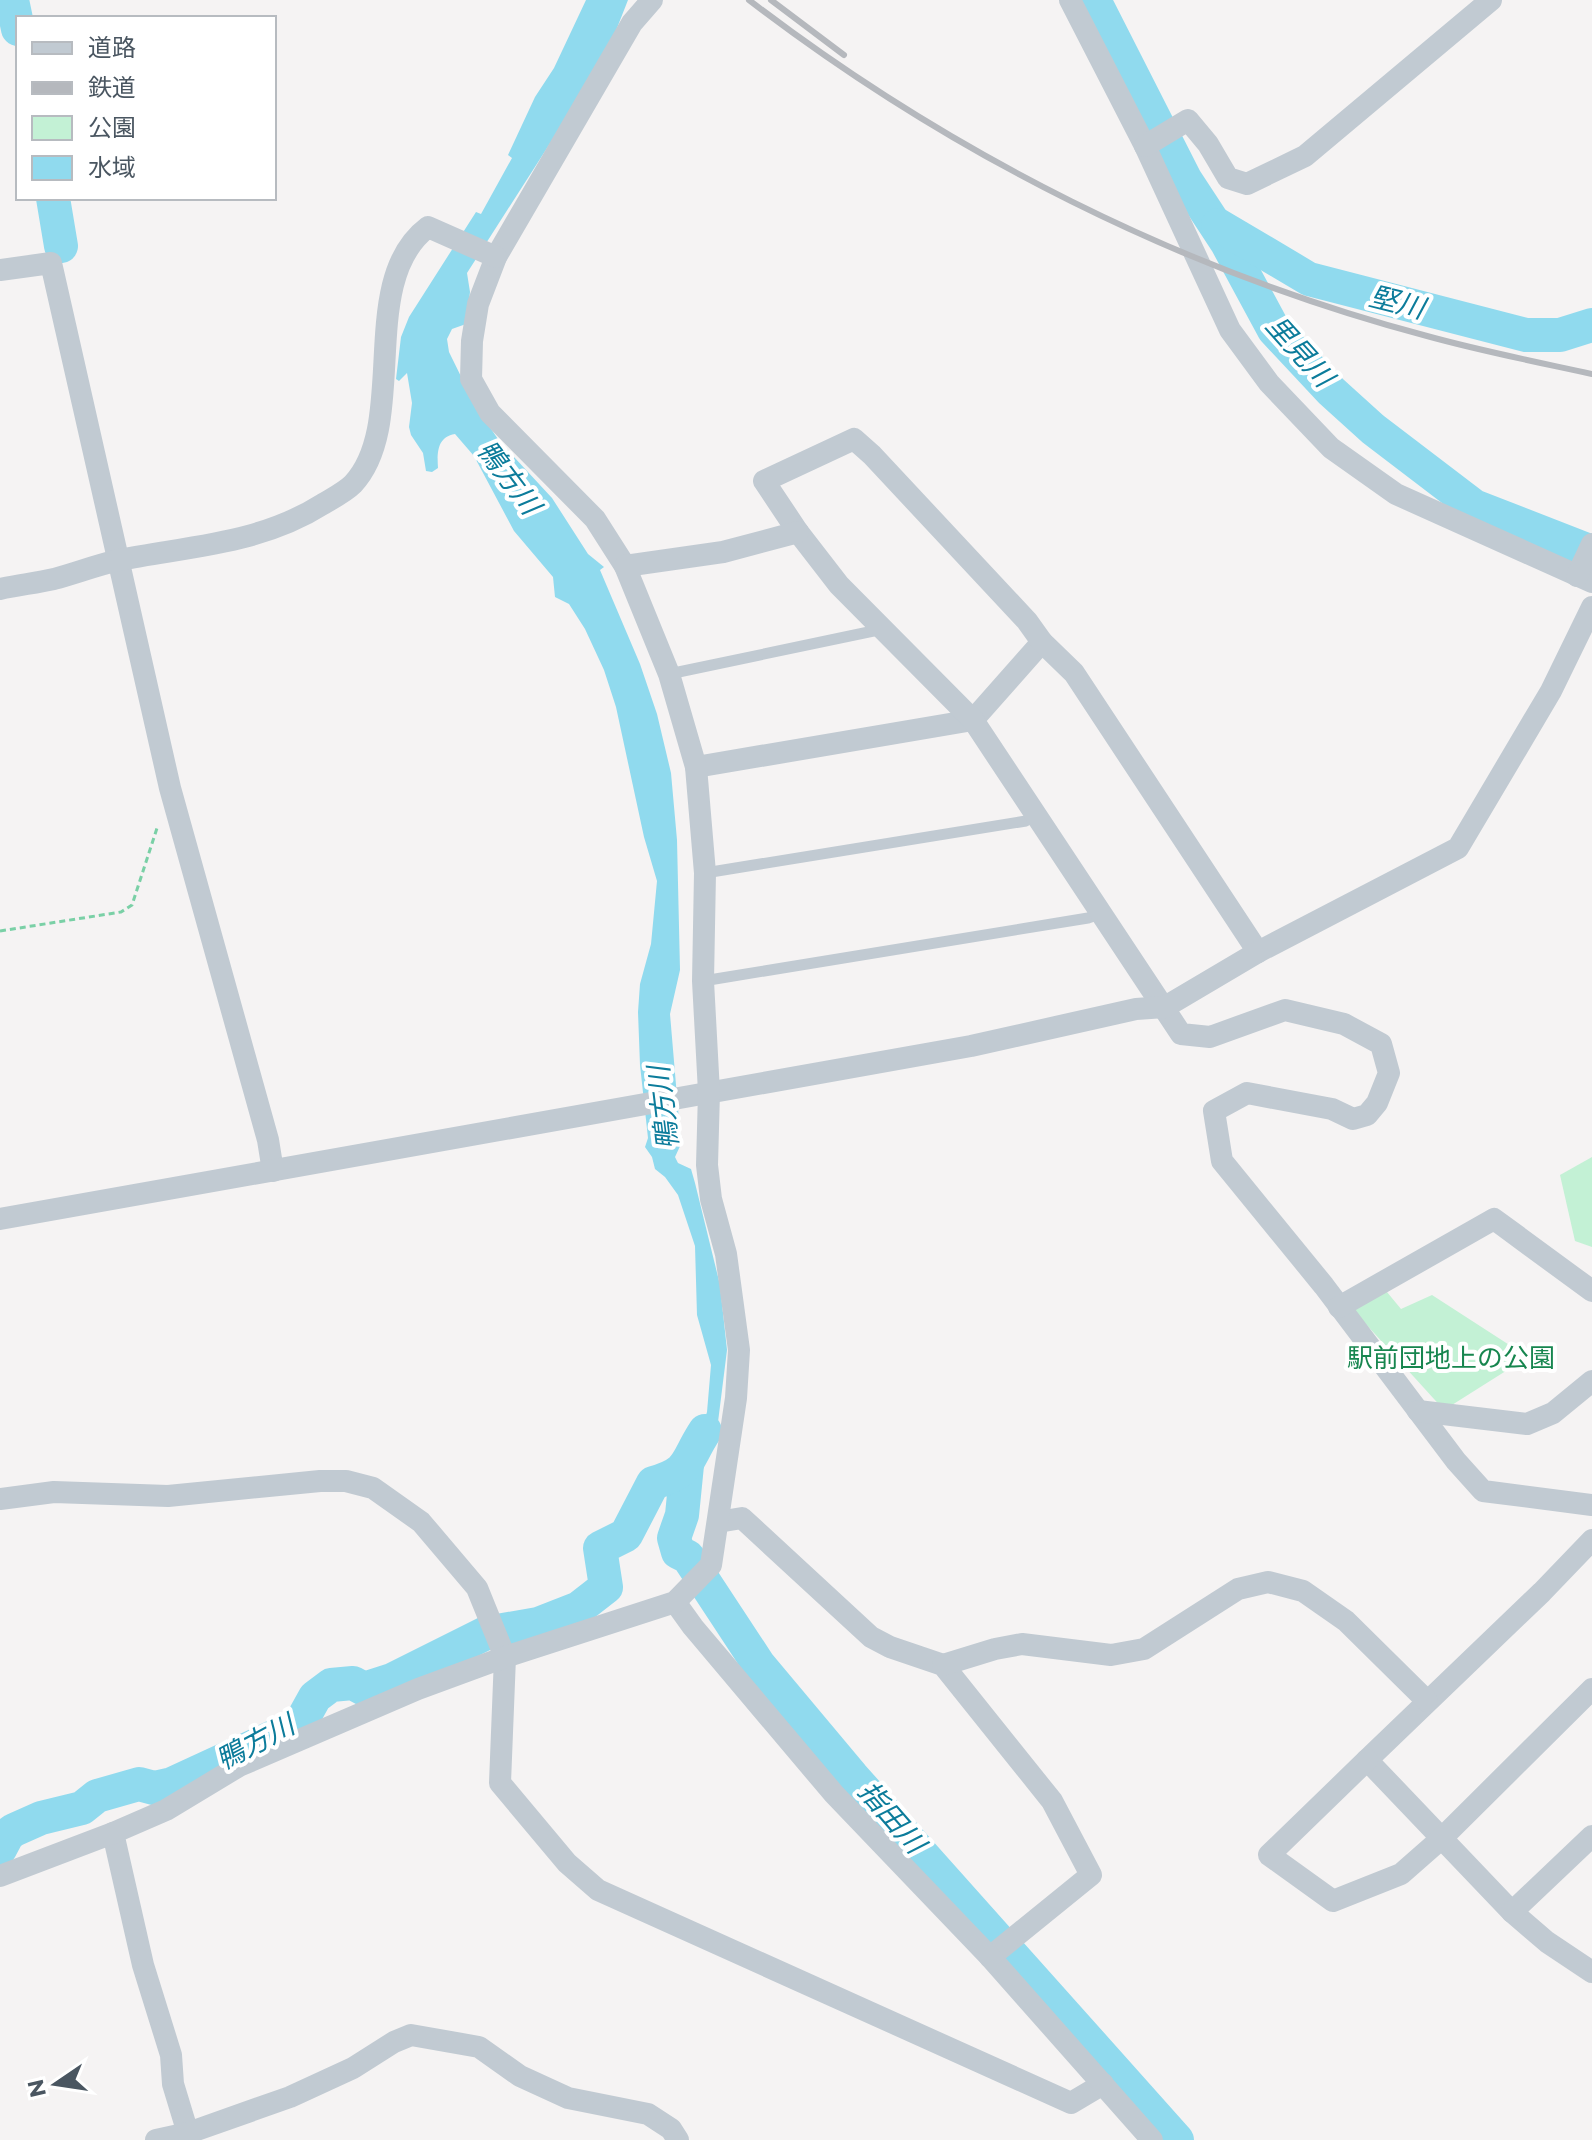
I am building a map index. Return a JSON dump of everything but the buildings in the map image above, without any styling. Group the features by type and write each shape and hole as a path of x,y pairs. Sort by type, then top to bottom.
{"street":[{"path":"0,1876 166,1810 239,1766 502,1650 679,1597 711,1565 736,1398 739,1350 726,1254 711,1199 698,1094 705,873 696,767 669,674 625,566 595,519 490,413 471,379 472,341 478,304 496,257 632,23 652,0"},
{"path":"1070,0 1145,146 1230,330 1269,383 1331,448 1396,494 1584,579 1592,544"},
{"path":"1145,146 1188,120 1208,144 1228,178 1247,184 1305,156 1491,0"},
{"path":"0,589 117,561 229,543 279,528 352,485 367,465 378,438 388,311 400,266 415,237 428,227 496,257"},
{"path":"0,270 51,263 170,788 268,1140 273,1171"},
{"path":"1258,952 1074,673 854,439 764,481 839,585 973,720 1181,1034 1210,1037 1285,1010 1344,1024 1381,1044 1389,1073 1377,1103 1367,1115 1353,1119 1332,1109 1247,1093 1214,1111 1222,1161 1483,1491 1592,1505"},
{"path":"625,566 723,552 798,532"},
{"path":"0,1219 971,1046 1136,1009 1165,1007 1258,952 1458,848 1551,691 1592,607"},
{"path":"696,767 973,720 1042,642"},
{"path":"1339,1307 1494,1219 1592,1291"},
{"path":"1418,1411 1527,1424 1553,1413 1592,1381"},
{"path":"0,1499 54,1492 168,1496 346,1481 373,1488 421,1522 477,1588 502,1650 500,1783 567,1863 598,1890 1071,2103 1103,2084"},
{"path":"718,1522 742,1518 871,1637 890,1647 943,1665 1052,1801 1091,1875 990,1957"},
{"path":"1592,1540 1269,1855 1333,1901 1401,1874 1442,1838 1592,1689"},
{"path":"943,1665 1022,1644 1111,1655 1144,1649 1238,1589 1268,1582 1303,1591 1346,1621 1427,1701"},
{"path":"679,1597 693,1627 834,1794 990,1957 1152,2140"},
{"path":"1367,1760 1512,1912 1547,1942 1592,1972"},
{"path":"113,1833 143,1965 171,2055 173,2084 189,2136"},
{"path":"1512,1912 1592,1836"},
{"path":"156,2140 189,2136 315,2085 353,2068 411,2035 479,2047 520,2076 568,2098 648,2114 671,2129 678,2140"}],"lane":[{"path":"669,674 883,629"},
{"path":"705,873 1026,821 1035,813"},
{"path":"703,981 1072,921 1102,913"}],"path":[{"path":"0,931 121,912 132,905 170,788"}],"green space":[{"path":"1592,1157 1592,1247 1575,1241 1560,1175"},
{"name":"駅前団地上の公園","path":"1382,1286 1401,1309 1432,1295 1528,1357 1444,1410 1354,1311"}],"water":[{"path":"586,0 628,0 606,56 467,273 470,292 466,324 452,329 447,339 449,352 476,407 500,442 552,498 588,554 604,567 600,570 640,664 657,714 671,773 677,840 680,970 670,1014 681,1144 675,1157 678,1163 691,1169 695,1183 720,1285 727,1350 718,1422 708,1436 691,1475 675,1468 688,1454 693,1434 704,1421 711,1365 697,1315 695,1246 678,1195 655,1169 645,1147 648,1138 638,1012 640,984 651,944 657,881 644,837 616,707 604,670 585,629 569,604 555,597 553,577 514,531 474,456 455,434 441,442 438,468 432,472 426,471 423,453 409,427 412,403 407,373 399,381 396,379 401,337 409,317 476,212 481,214 512,158 508,155 535,97 554,68"}],"waterway":[{"path":"12,0 16,19"},
{"name":"里見川","path":"1094,0 1185,179 1227,243 1274,330 1331,391 1373,429 1474,506 1592,552"},
{"path":"53,200 61,246"},
{"name":"堅川","path":"1218,225 1309,279 1526,335 1560,335 1592,325"},
{"name":"鴨方川","path":"0,1849 8,1834 41,1818 82,1808 97,1796 139,1784 154,1788 172,1784 300,1724 315,1697 331,1685 353,1683 364,1689 392,1680 486,1633 538,1624 579,1608 606,1587 600,1548 626,1535 653,1483 681,1470 705,1431"},
{"name":"指田川","path":"687,1465 682,1515 674,1538 678,1552 688,1557 759,1665 852,1776 1177,2140"}],"railway":[{"path":"749,0 826,56 987,157 1158,242 1246,278 1336,309 1447,341 1592,374"},
{"path":"771,0 844,55"}]}
